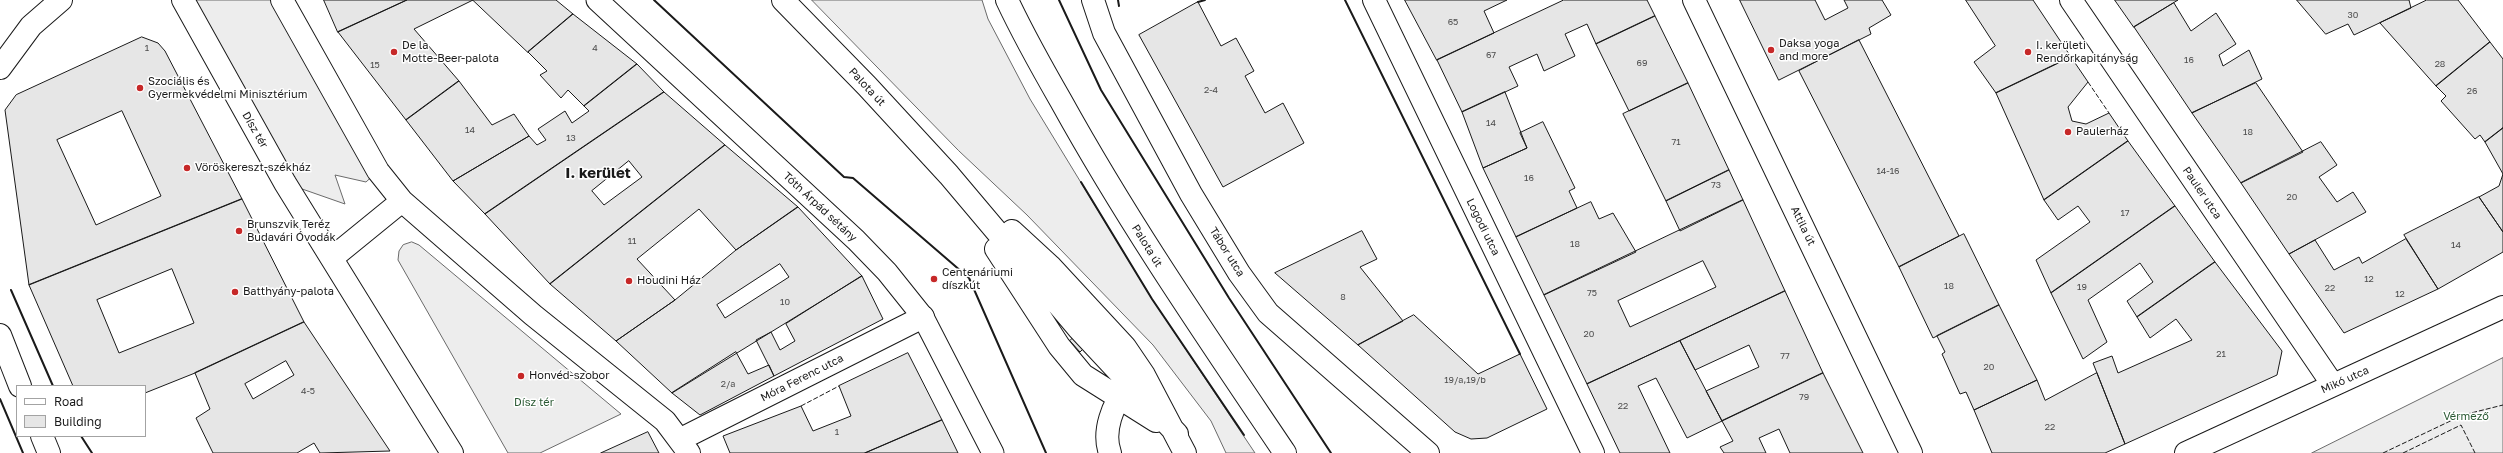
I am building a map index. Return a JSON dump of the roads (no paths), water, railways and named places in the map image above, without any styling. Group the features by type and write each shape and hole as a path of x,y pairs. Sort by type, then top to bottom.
{"street":[{"path":"0,68 31,26 61,0"},
{"name":"Dísz tér","path":"183,0 285,183 452,453"},
{"path":"282,0 378,171 402,201 533,315 665,421 685,446"},
{"name":"Tóth Árpád sétány","path":"597,0 856,240 887,272 923,318 994,453"},
{"name":"Palota út","path":"783,0 867,86 950,176 1078,328 1131,385 1181,444"},
{"name":"Palota út","path":"1006,0 1082,139 1161,269 1285,453"},
{"name":"Palota út","path":"1014,0 1023,31"},
{"name":"Tábor utca","path":"1093,0 1104,33 1191,194 1239,273 1268,313 1428,453"},
{"name":"Logodi utca","path":"1374,0 1592,453"},
{"name":"Attila út","path":"1694,0 1911,453"},
{"name":"Pauler utca","path":"2070,0 2333,385"},
{"path":"332,258 402,201"},
{"name":"Mikó utca","path":"2186,453 2503,307"},
{"name":"Móra Ferenc utca","path":"685,446 923,318"},
{"path":"0,335 20,385"},
{"path":"1110,453 1110,419 1131,385"},
{"path":"42,437 49,453"}],"place":[{"name":"Daksa yoga and more","path":"1771,50"},
{"name":"De la Motte-Beer-palota","path":"394,52"},
{"name":"I. kerületi Rendőrkapitányság","path":"2028,52"},
{"name":"Szociális és Gyermekvédelmi Minisztérium","path":"140,88"},
{"name":"Paulerház","path":"2068,132"},
{"name":"Vöröskereszt-székház","path":"187,168"},
{"name":"Brunszvik Teréz Budavári Óvodák","path":"239,231"},
{"name":"Centenáriumi díszkút","path":"934,279"},
{"name":"Houdini Ház","path":"629,281"},
{"name":"Batthyány-palota","path":"235,292"},
{"name":"Honvéd-szobor","path":"521,376"}],"district":[{"name":"I. kerület","path":"598,173"}],"park label":[{"name":"Vérmező","path":"2466,417"}]}
